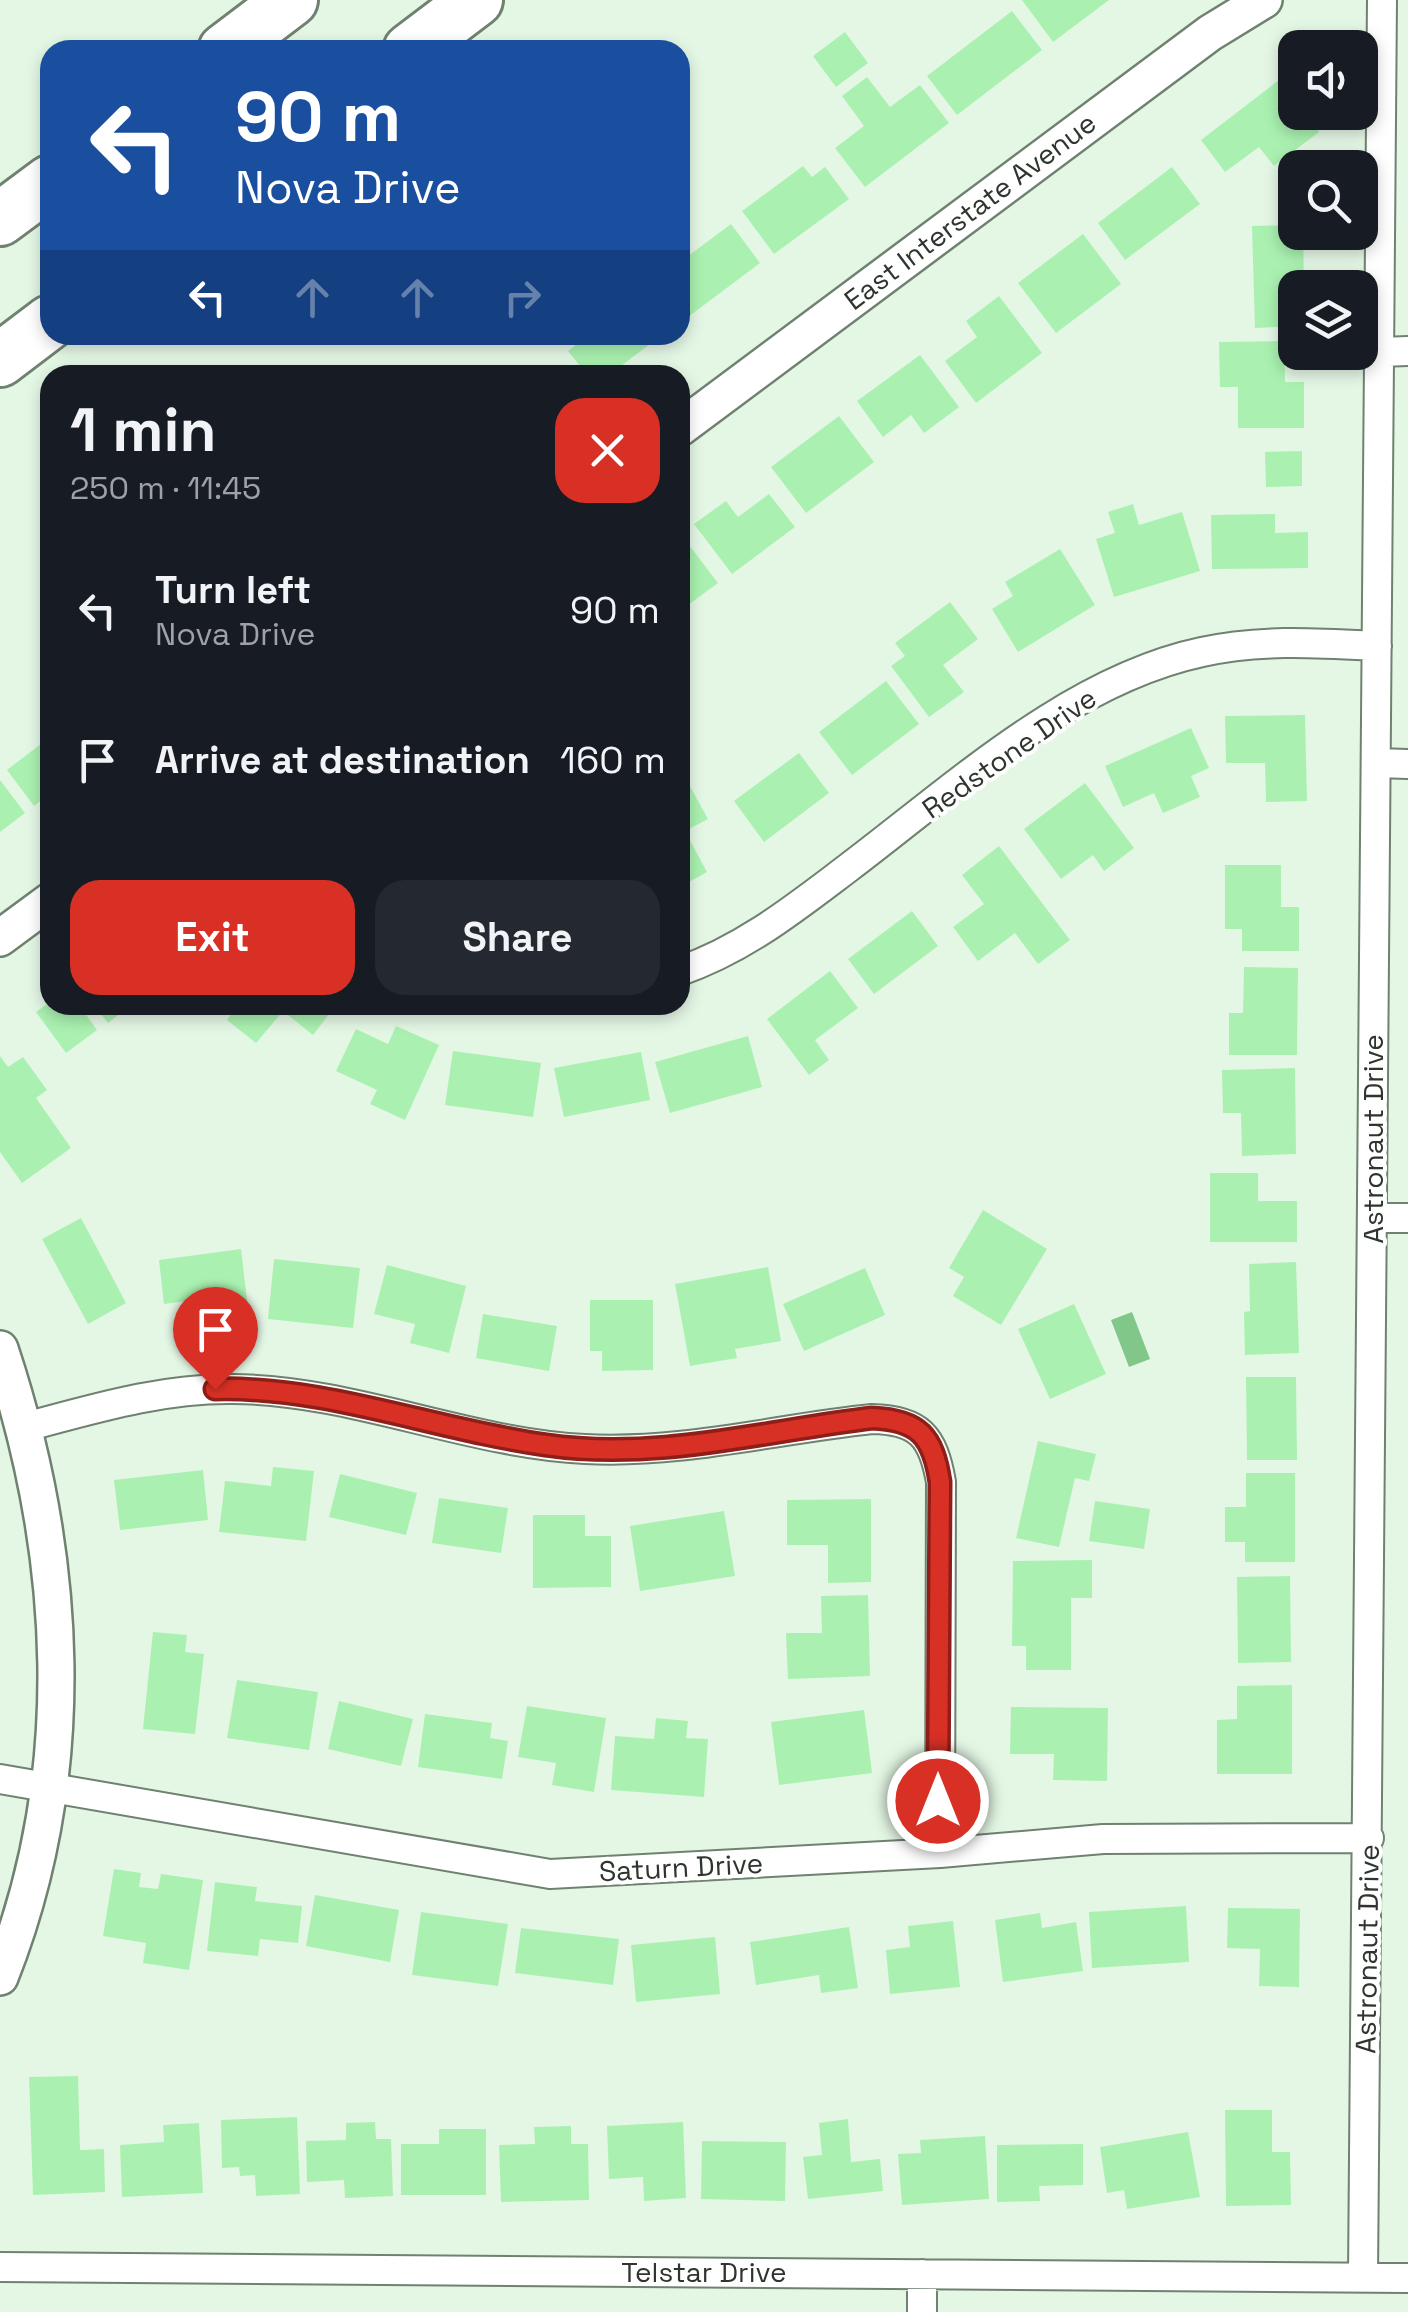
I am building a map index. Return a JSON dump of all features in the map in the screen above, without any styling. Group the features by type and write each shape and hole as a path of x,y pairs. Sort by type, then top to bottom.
{"highway":[{"path":"238,40 291,0"},
{"path":"423,40 476,0"},
{"path":"0,219 40,189"},
{"path":"0,360 40,330"}],"street":[{"name":"East Interstate Avenue","path":"690,421 1210,33 1264,0"},
{"name":"Astronaut Drive","path":"1363,2277 1377,646 1394,352 1382,0"},
{"name":"Redstone Drive","path":"690,967 716,957 773,924 1048,718 1120,679 1203,651 1246,645 1377,646"},
{"path":"1376,763 1408,764"},
{"path":"0,938 40,908"},
{"path":"1372,1218 1408,1218"},
{"path":"0,1349 24,1428 47,1534 55,1600 57,1690 50,1787 34,1872 0,1977"},
{"path":"24,1428 156,1395 236,1389 314,1398 513,1440 585,1449 704,1445 872,1418 895,1419 915,1426 938,1462 940,1482 940,1852"},
{"name":"Saturn Drive","path":"0,1779 550,1874 1103,1839 1369,1838"},
{"name":"Telstar Drive","path":"0,2267 1408,2278"},
{"path":"922,2274 922,2312"}],"shaded area":[{"path":"1132,1312 1150,1359 1129,1367 1111,1320"}],"building":[{"path":"1022,0 1109,0 1053,42"},
{"path":"1012,11 1042,50 957,115 927,76"},
{"path":"845,32 868,63 836,87 813,56"},
{"path":"867,77 890,107 920,85 949,123 865,187 835,148 864,126 842,96"},
{"path":"1278,81 1278,130 1319,132 1295,150 1278,150 1278,163 1274,166 1259,147 1225,172 1201,140"},
{"path":"803,166 812,177 825,167 849,199 774,254 742,211"},
{"path":"1172,167 1200,204 1125,260 1098,223"},
{"path":"731,224 760,263 690,316 690,255"},
{"path":"1278,225 1278,250 1303,250 1304,270 1278,270 1278,327 1255,328 1252,226"},
{"path":"1083,234 1121,284 1056,333 1018,283"},
{"path":"999,296 1042,353 976,403 945,361 977,337 966,321"},
{"path":"1278,341 1278,370 1285,370 1285,382 1304,382 1304,428 1238,428 1238,387 1220,387 1219,342"},
{"path":"576,345 649,345 622,365 579,365 568,351"},
{"path":"920,355 959,407 924,433 911,415 883,437 857,401"},
{"path":"839,416 874,462 806,513 771,467"},
{"path":"1302,451 1302,486 1266,487 1265,452"},
{"path":"769,494 795,527 732,574 694,524 726,501 738,517"},
{"path":"1133,504 1139,525 1182,512 1200,571 1114,597 1096,539 1115,533 1108,512"},
{"path":"1275,514 1275,533 1308,532 1308,568 1212,569 1211,515"},
{"path":"690,546 718,583 690,604"},
{"path":"1060,549 1095,605 1018,652 992,609 1013,596 1005,582"},
{"path":"950,602 978,639 943,665 964,692 929,717 891,666 905,656 895,643"},
{"path":"886,681 919,724 852,775 819,732"},
{"path":"1305,715 1307,801 1266,802 1265,763 1226,763 1225,716"},
{"path":"1191,728 1209,768 1191,776 1200,797 1163,813 1154,793 1123,807 1105,766"},
{"path":"40,745 40,802 34,806 7,770"},
{"path":"799,753 829,793 764,842 734,801"},
{"path":"0,780 25,813 0,832"},
{"path":"1085,783 1134,848 1104,871 1093,855 1061,879 1024,829"},
{"path":"690,786 708,819 690,828"},
{"path":"690,840 707,872 690,881"},
{"path":"999,846 1070,940 1038,964 1015,933 978,961 953,927 984,904 962,875"},
{"path":"1225,865 1281,865 1281,907 1299,907 1299,951 1242,951 1242,929 1225,929"},
{"path":"912,911 938,946 874,994 848,959"},
{"path":"1244,967 1298,968 1297,1055 1229,1055 1229,1013 1243,1013"},
{"path":"830,971 858,1008 815,1040 829,1060 809,1075 767,1019"},
{"path":"40,1009 40,1015 86,1015 97,1030 66,1053 36,1012"},
{"path":"102,1015 118,1015 108,1023"},
{"path":"231,1015 280,1015 256,1043 227,1020"},
{"path":"288,1015 328,1015 313,1035"},
{"path":"396,1026 439,1045 405,1120 370,1104 377,1090 336,1071 356,1029 388,1044"},
{"path":"748,1036 762,1087 670,1113 655,1062"},
{"path":"453,1051 541,1063 533,1117 445,1105"},
{"path":"641,1052 650,1100 564,1117 554,1068"},
{"path":"0,1056 8,1067 23,1057 47,1090 36,1098 71,1148 22,1183 0,1152"},
{"path":"1295,1068 1296,1154 1242,1156 1241,1113 1223,1113 1222,1070"},
{"path":"1210,1173 1258,1173 1258,1201 1297,1201 1297,1242 1210,1242"},
{"path":"983,1210 1047,1249 1001,1325 953,1296 964,1277 949,1268"},
{"path":"81,1218 126,1303 88,1324 42,1239"},
{"path":"241,1249 249,1317 206,1322 203,1299 164,1304 159,1260"},
{"path":"274,1259 360,1268 353,1328 268,1319"},
{"path":"1296,1262 1299,1353 1245,1355 1244,1312 1250,1311 1249,1264"},
{"path":"387,1265 466,1286 449,1353 410,1343 415,1324 374,1314"},
{"path":"768,1267 781,1341 735,1349 737,1358 690,1366 675,1284"},
{"path":"865,1268 885,1315 804,1351 783,1304"},
{"path":"590,1300 653,1300 653,1370 602,1371 602,1351 590,1351"},
{"path":"1074,1304 1106,1374 1050,1399 1018,1329"},
{"path":"483,1314 557,1326 549,1371 476,1358"},
{"path":"1246,1377 1296,1377 1297,1460 1247,1460"},
{"path":"1038,1441 1096,1454 1089,1481 1075,1478 1059,1547 1016,1538"},
{"path":"273,1467 314,1471 306,1541 219,1532 225,1481 271,1486"},
{"path":"203,1470 208,1520 120,1530 114,1480"},
{"path":"1246,1473 1295,1473 1295,1562 1245,1562 1245,1542 1225,1542 1225,1507 1246,1507"},
{"path":"340,1474 417,1493 406,1535 329,1517"},
{"path":"439,1498 508,1508 501,1553 432,1543"},
{"path":"871,1499 871,1582 828,1583 828,1545 787,1545 787,1500"},
{"path":"1095,1501 1150,1509 1144,1549 1089,1541"},
{"path":"724,1511 735,1576 640,1591 630,1526"},
{"path":"533,1515 585,1515 585,1536 611,1536 611,1587 533,1588"},
{"path":"1092,1560 1092,1598 1071,1598 1071,1670 1026,1670 1026,1646 1012,1646 1013,1561"},
{"path":"1290,1576 1291,1662 1238,1663 1237,1577"},
{"path":"868,1595 870,1676 788,1679 786,1633 822,1633 821,1596"},
{"path":"153,1632 187,1635 185,1652 204,1654 195,1734 143,1729"},
{"path":"237,1680 318,1692 309,1750 227,1738"},
{"path":"1292,1685 1292,1774 1217,1774 1217,1720 1237,1719 1237,1686"},
{"path":"339,1701 413,1719 401,1766 328,1749"},
{"path":"527,1706 606,1718 594,1792 552,1785 556,1763 518,1757"},
{"path":"1011,1707 1108,1708 1107,1781 1053,1780 1054,1754 1010,1754"},
{"path":"864,1710 872,1773 779,1785 771,1722"},
{"path":"425,1714 492,1723 490,1738 508,1741 502,1779 418,1767"},
{"path":"656,1718 688,1721 686,1738 708,1739 704,1797 611,1790 615,1736 654,1739"},
{"path":"114,1869 141,1873 139,1887 158,1889 161,1874 203,1880 189,1970 143,1963 146,1943 103,1936"},
{"path":"215,1882 257,1887 255,1901 302,1906 298,1943 260,1939 258,1956 207,1951"},
{"path":"315,1895 399,1910 390,1962 306,1946"},
{"path":"1186,1906 1189,1962 1092,1968 1089,1912"},
{"path":"1228,1908 1300,1909 1299,1987 1259,1986 1260,1949 1227,1948"},
{"path":"421,1912 508,1924 498,1986 412,1975"},
{"path":"1040,1913 1042,1928 1076,1922 1083,1971 1003,1982 995,1920"},
{"path":"953,1921 960,1987 890,1994 886,1950 910,1947 908,1926"},
{"path":"849,1927 858,1988 821,1993 819,1975 756,1985 750,1942"},
{"path":"521,1928 619,1939 613,1985 515,1973"},
{"path":"715,1937 720,1994 636,2002 631,1945"},
{"path":"78,2076 80,2150 104,2149 105,2192 33,2195 29,2077"},
{"path":"1225,2110 1272,2110 1272,2152 1290,2152 1291,2205 1226,2206"},
{"path":"297,2117 300,2194 256,2196 255,2175 240,2176 239,2167 222,2168 221,2120"},
{"path":"848,2119 851,2162 880,2159 883,2191 808,2199 803,2157 822,2155 819,2123"},
{"path":"375,2122 376,2139 391,2139 393,2196 345,2198 344,2180 307,2182 306,2141 346,2140 346,2123"},
{"path":"683,2122 686,2198 644,2201 643,2177 609,2179 607,2126"},
{"path":"199,2123 203,2193 122,2197 120,2145 164,2142 163,2125"},
{"path":"571,2126 571,2144 588,2144 589,2200 501,2202 499,2145 535,2144 534,2127"},
{"path":"439,2129 486,2129 486,2195 401,2195 401,2144 439,2144"},
{"path":"1188,2132 1200,2197 1127,2209 1124,2190 1107,2193 1100,2147"},
{"path":"985,2136 989,2199 902,2205 898,2154 921,2153 920,2140"},
{"path":"702,2141 786,2142 785,2201 701,2199"},
{"path":"1083,2144 1083,2185 1039,2186 1040,2201 997,2202 997,2145"}],"route":[{"path":"215,1389 314,1398 513,1440 585,1449 704,1445 872,1418 895,1419 915,1426 938,1462 940,1482 938,1801"}]}
